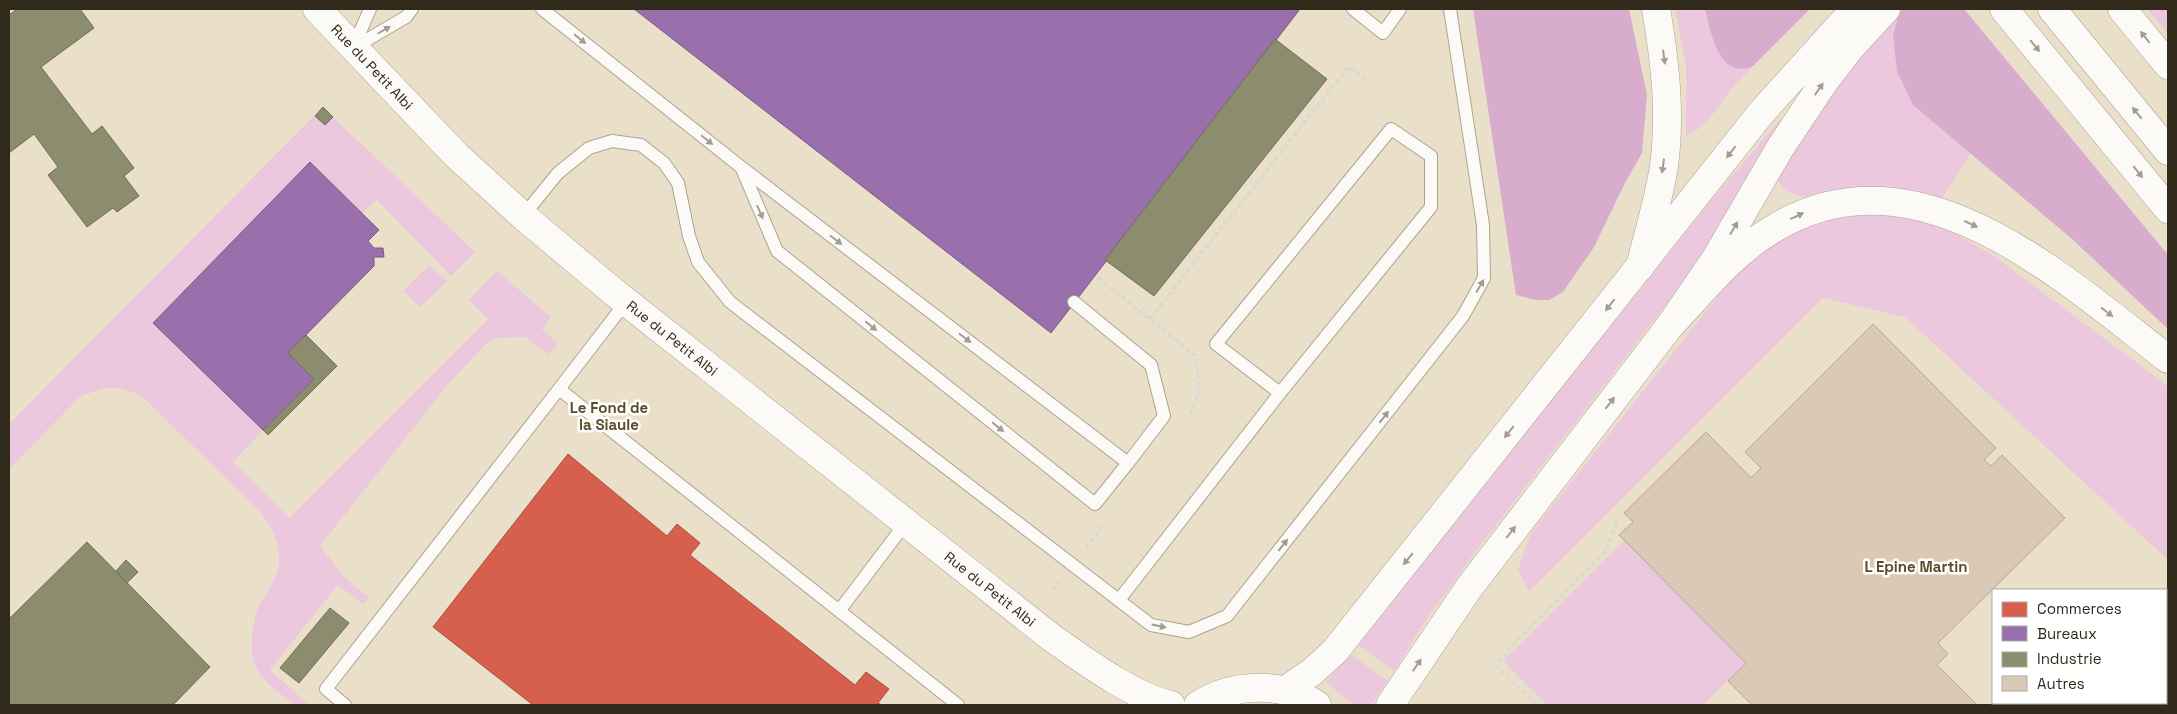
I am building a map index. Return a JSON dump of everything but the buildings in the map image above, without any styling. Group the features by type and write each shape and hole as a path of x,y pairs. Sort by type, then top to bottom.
{"main road":[{"name":"Rue du Petit Albi","path":"317,9 456,155 523,216 626,302 905,524 1052,638 1089,664 1133,689 1171,705"},
{"path":"1640,267 1664,167 1668,117 1666,71 1656,9"},
{"path":"1284,691 1312,672 1335,651 1761,113 1855,9"},
{"path":"1390,705 1468,589 1669,327 1716,258 1780,148 1824,82 1851,47 1886,9"},
{"path":"2004,9 2168,209"},
{"path":"2052,9 2168,151"},
{"path":"2122,9 2168,65"},
{"path":"1669,327 1720,272 1746,248 1772,229 1798,215 1823,206 1852,201 1885,200 1925,208 1959,218 1986,231 2061,278 2168,359"},
{"name":"Rue du Petit Albi","path":"1052,638 1122,705"},
{"path":"1198,705 1220,694 1235,690 1268,688 1299,696 1317,705"}],"lane":[{"path":"353,48 370,9"},
{"path":"353,48 406,18 412,9"},
{"path":"542,9 741,167 1128,463"},
{"path":"1353,9 1383,33 1400,9"},
{"path":"523,216 558,173 589,148 612,140 641,145 664,163 678,183 688,236 698,262 730,302 1151,625 1189,632 1228,616 1463,316 1484,278 1483,224 1450,9"},
{"path":"1118,600 1280,393 1430,206 1431,156 1390,129 1216,344 1280,393"},
{"path":"741,167 777,251 1095,504 1164,416 1151,365 1074,302"},
{"path":"345,705 326,689 626,302"},
{"path":"559,389 958,705"},
{"path":"839,611 905,524"}],"path":[{"path":"1150,319 1348,67 1367,80"},
{"path":"1536,705 1496,666 1512,646 1606,552 1618,521"}],"shaded area":[{"path":"1473,9 1629,9 1647,95 1642,153 1594,247 1563,292 1549,300 1536,300 1516,295"},
{"path":"1675,9 1810,9 1736,84 1708,120 1686,136 1686,65"},
{"path":"1705,9 1810,9 1753,66 1741,69 1732,67 1724,61 1718,52"},
{"path":"1903,9 1964,9 2168,255 2168,329 2073,239 1971,153 1942,199 1916,192 1886,188 1870,188 1819,197 1794,195 1785,189 1778,179 1796,142 1824,99"},
{"path":"1903,9 1964,9 2168,255 2168,329 2072,239 1913,105 1897,71 1893,36 1899,13"},
{"path":"2147,9 2168,9 2168,34"},
{"path":"315,115 325,125 333,117 475,252 451,276 377,200 362,213 310,162 153,323 263,430 233,462 289,518 488,319 469,300 497,271 551,317 542,329 558,344 548,354 525,337 496,338 488,342 449,383 320,546 346,579 369,597 363,604 338,585 270,670 309,705 294,705 261,676 254,663 252,654 252,637 256,614 272,584 279,565 276,538 261,513 138,394 117,388 105,388 81,396 9,469 9,424"},
{"path":"1786,117 1692,271 1476,551 1428,617 1394,671 1358,645 1709,203 1777,123"},
{"path":"1860,215 1896,215 1920,220 1956,234 1994,256 2168,386 2168,560 1905,317 1823,298 1529,592 1518,569 1531,533 1733,277 1772,241 1816,223"},
{"path":"429,265 447,281 420,307 403,291"},
{"path":"1624,540 1746,663 1703,705 1547,705 1503,661"},
{"path":"1350,654 1388,681 1371,705 1354,705 1326,682"}],"district":[{"name":"Le Fond de la Siaule","path":"609,416"},
{"name":"L Epine Martin","path":"1916,567"}]}
